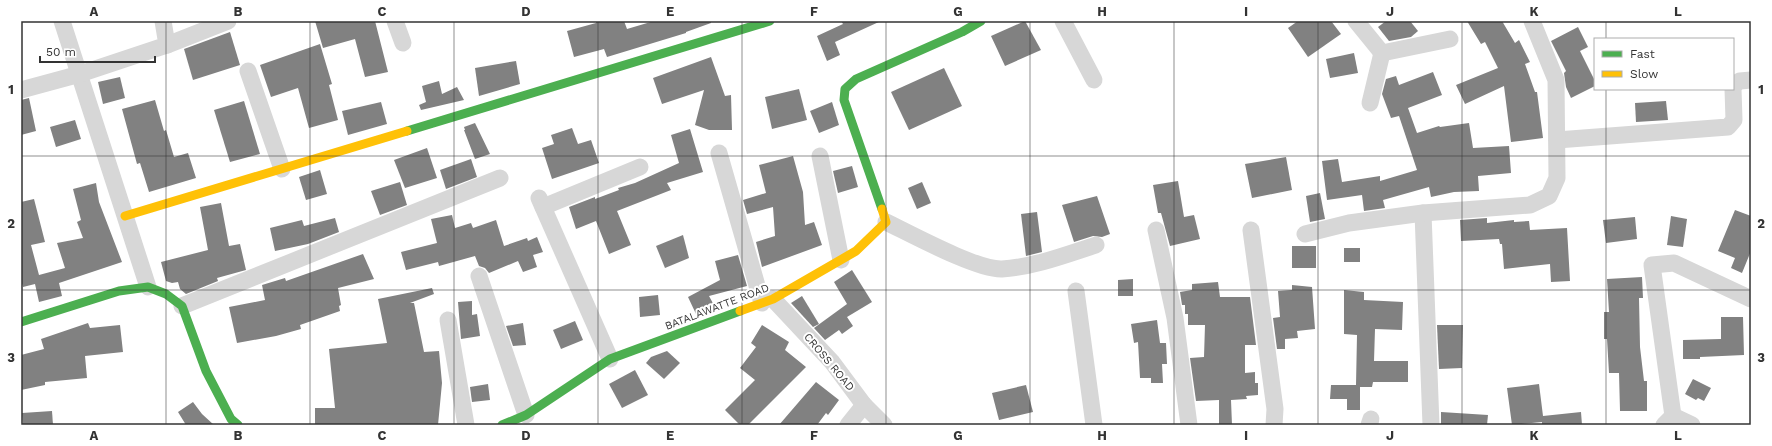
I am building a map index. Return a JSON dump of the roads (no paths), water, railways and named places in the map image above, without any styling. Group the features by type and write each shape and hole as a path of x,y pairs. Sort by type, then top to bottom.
{"street":[{"path":"62,21 148,287"},
{"path":"163,21 167,45"},
{"path":"21,90 80,74 167,45 228,21"},
{"path":"395,21 403,43"},
{"path":"125,216 770,21"},
{"path":"981,21 962,32 856,79 846,89 844,100 886,222 978,265 1000,269 1038,263 1096,245"},
{"path":"1063,21 1094,80"},
{"path":"1356,21 1382,52"},
{"path":"1305,234 1349,223 1423,213 1530,205 1549,196 1557,178 1556,80 1532,21"},
{"path":"1382,52 1450,39"},
{"path":"1370,103 1382,52"},
{"path":"248,71 282,169"},
{"path":"1734,84 1740,81 1751,80"},
{"path":"1557,140 1728,127 1734,120 1733,90"},
{"path":"719,153 767,301"},
{"path":"820,156 841,260"},
{"path":"610,360 541,203 640,167"},
{"path":"182,306 500,178"},
{"path":"1423,213 1431,425"},
{"name":"BATALAWATTE ROAD","path":"502,425 526,415 610,360 767,301 856,251 886,222"},
{"path":"1156,230 1175,318 1189,425"},
{"path":"1251,230 1275,409 1274,425"},
{"path":"1692,425 1669,420 1652,265 1674,263 1751,299"},
{"path":"479,276 526,415"},
{"path":"21,322 119,291 148,287 166,294 182,306 206,371 231,419 238,425"},
{"path":"1076,292 1094,425"},
{"name":"CROSS ROAD","path":"767,301 832,362 864,405 884,425"},
{"path":"448,320 466,425"},
{"path":"848,425 864,405"}]}
